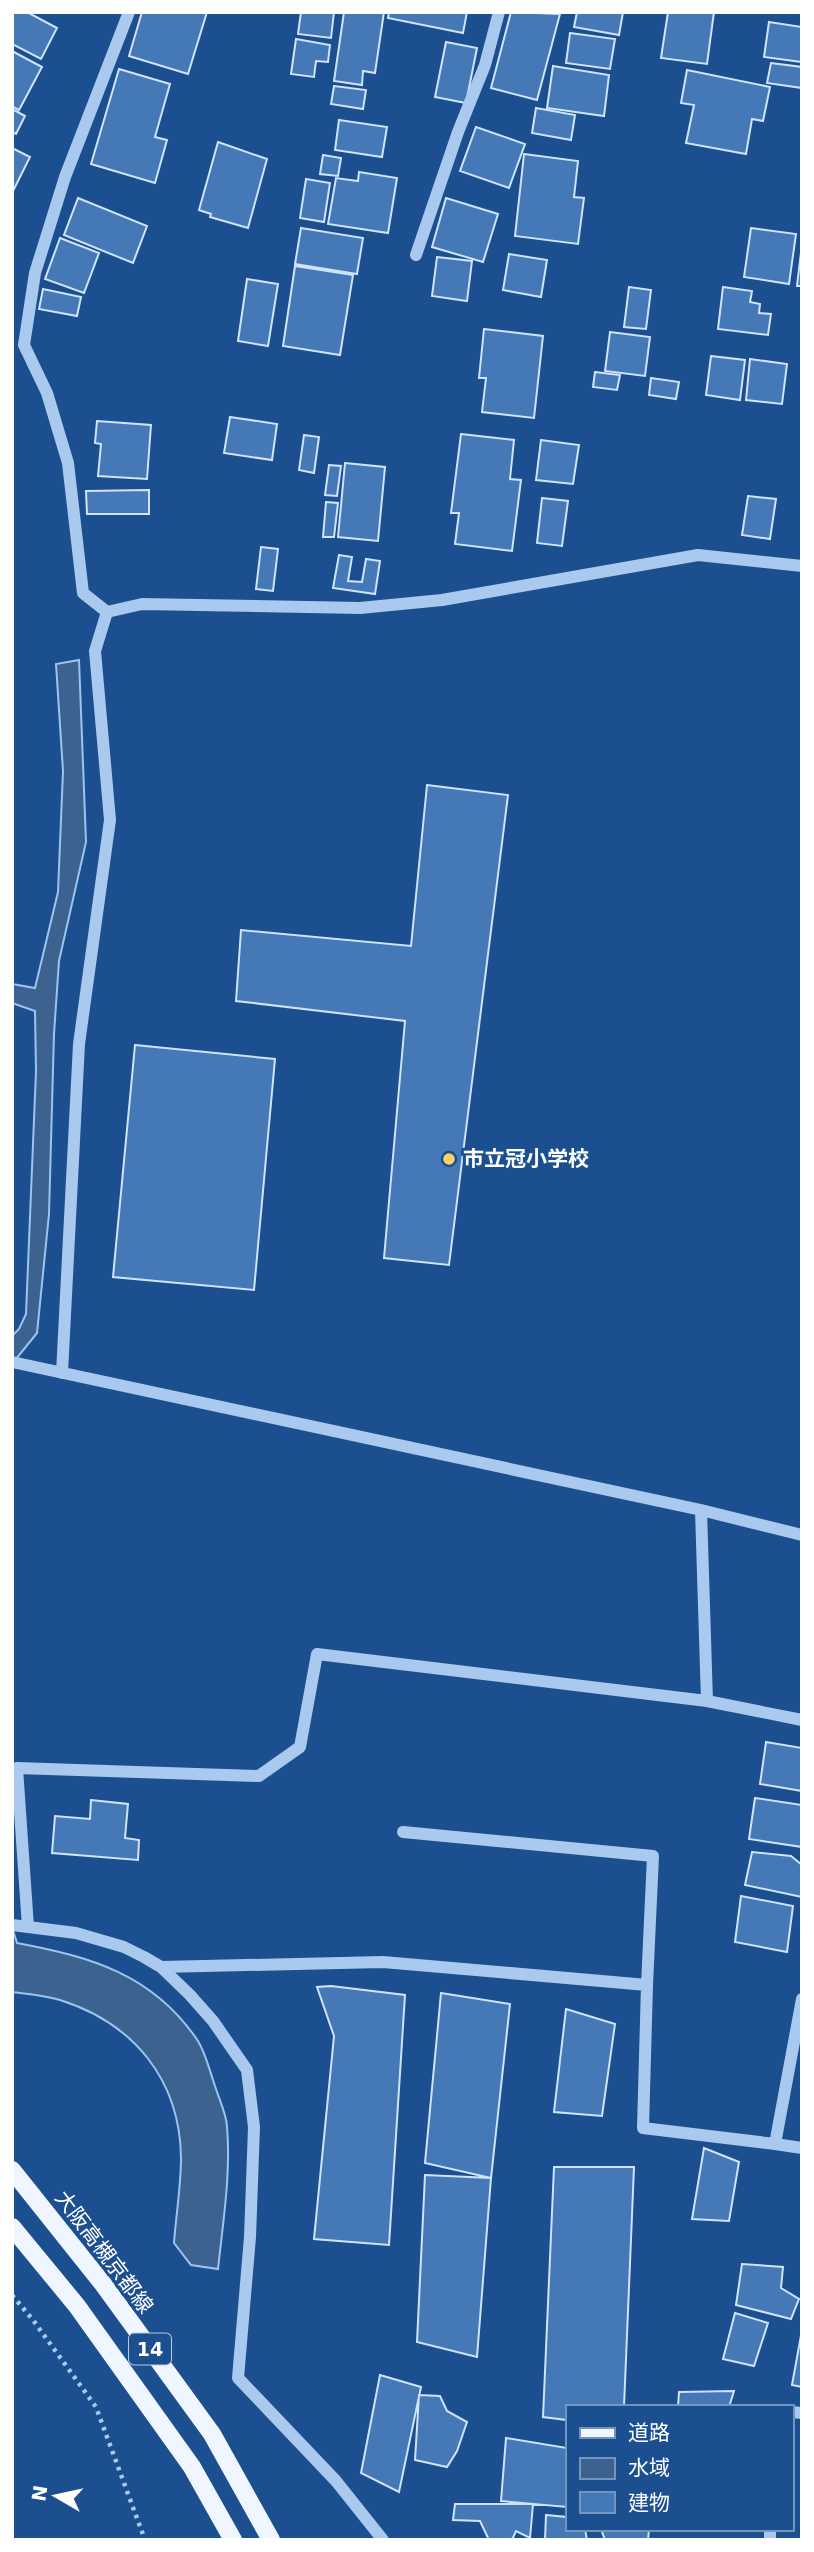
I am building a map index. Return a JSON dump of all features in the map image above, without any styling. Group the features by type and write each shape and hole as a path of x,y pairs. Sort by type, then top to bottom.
{"main road":[{"name":"大阪高槻京都線","path":"12,2170 103,2284 212,2434 271,2540"},
{"name":"14","path":"12,2227 77,2306 192,2467 233,2540"}],"street":[{"path":"107,612 83,593 68,463 47,393 18,347 35,273 61,189 129,12"},
{"path":"416,255 458,132 485,65 499,12"},
{"path":"107,612 142,604 360,608 442,600 698,555 802,566"},
{"path":"62,1373 79,1044 110,820 95,651 107,612"},
{"path":"19,1364 701,1510 802,1535"},
{"path":"701,1510 707,1701"},
{"path":"383,2540 336,2482 238,2378 250,2237 253,2140 247,2070 213,2021 161,1967 124,1947 101,1939 19,1926 17,1769 259,1776 300,1747 317,1654 707,1701 802,1720"},
{"path":"402,1832 653,1856 643,2128 802,2148"},
{"path":"161,1967 383,1962 647,1985"},
{"path":"775,2144 802,1999"}],"path":[{"path":"12,2295 96,2407 145,2540"}],"water":[{"path":"79,660 86,842 59,961 54,1034 49,1214 37,1333 12,1364 12,1336 19,1329 26,1314 36,1071 35,1011 12,1003 12,984 35,988 58,892 63,771 56,664"},
{"path":"12,1927 17,1943 95,1962 140,1984 161,1999 198,2041 208,2063 227,2126 227,2180 218,2269 191,2265 174,2243 181,2158 179,2129 162,2079 148,2058 110,2023 60,2000 12,1992"}],"building":[{"path":"12,12 27,12 57,28 41,59 12,44"},
{"path":"142,12 207,12 188,74 129,56"},
{"path":"301,12 334,12 331,38 298,34"},
{"path":"344,12 384,12 375,73 363,71 362,85 334,81"},
{"path":"389,12 467,12 463,33 388,18"},
{"path":"511,12 560,14 537,100 491,88"},
{"path":"577,12 623,12 619,35 574,27"},
{"path":"668,12 714,12 707,64 661,58"},
{"path":"769,22 802,27 802,62 764,57"},
{"path":"570,33 615,39 610,69 566,63"},
{"path":"296,39 330,45 328,62 316,61 314,77 291,74"},
{"path":"446,42 477,48 466,103 435,97"},
{"path":"12,51 42,67 19,110 12,106"},
{"path":"771,63 802,67 802,88 767,83"},
{"path":"553,66 609,75 604,116 547,108"},
{"path":"119,69 170,84 155,137 167,140 155,183 91,164"},
{"path":"687,70 770,87 763,121 752,119 746,154 686,143 694,105 681,103"},
{"path":"334,86 366,90 363,109 331,104"},
{"path":"536,108 575,115 571,140 532,133"},
{"path":"12,109 25,116 16,134 12,132"},
{"path":"339,120 387,127 382,157 335,150"},
{"path":"476,127 525,144 509,188 460,171"},
{"path":"218,142 267,159 248,228 210,217 211,214 199,210"},
{"path":"12,148 30,157 12,193"},
{"path":"524,154 578,161 574,197 584,198 578,244 515,236"},
{"path":"323,155 341,158 338,176 320,174"},
{"path":"359,172 397,178 388,233 328,224 336,178 358,181"},
{"path":"306,179 330,183 324,222 300,218"},
{"path":"78,198 147,226 133,263 64,235"},
{"path":"446,198 498,214 483,262 432,247"},
{"path":"301,228 363,238 357,274 295,264"},
{"path":"751,228 796,234 789,284 744,277"},
{"path":"60,238 99,253 84,293 45,279"},
{"path":"802,244 802,286 797,286"},
{"path":"509,254 547,260 541,297 503,290"},
{"path":"437,257 472,261 467,301 432,296"},
{"path":"295,266 353,275 340,355 283,346"},
{"path":"247,279 278,284 268,346 238,341"},
{"path":"629,287 651,290 646,329 624,327"},
{"path":"723,287 752,291 750,302 760,304 759,313 771,314 768,335 718,329"},
{"path":"43,289 81,297 77,316 39,309"},
{"path":"484,329 543,336 534,418 482,412 486,378 479,378"},
{"path":"610,332 650,337 645,376 605,371"},
{"path":"711,356 745,360 740,400 706,395"},
{"path":"750,359 787,364 782,404 746,400"},
{"path":"595,372 620,375 617,390 593,387"},
{"path":"651,378 679,382 676,399 649,395"},
{"path":"230,417 277,424 272,460 224,453"},
{"path":"97,421 151,425 147,479 98,476 101,444 95,443"},
{"path":"461,434 514,440 510,479 521,480 512,551 455,544 459,513 451,513"},
{"path":"304,435 319,437 314,473 299,470"},
{"path":"541,440 579,445 573,484 536,480"},
{"path":"345,463 385,467 378,541 338,537"},
{"path":"329,465 341,466 337,496 325,495"},
{"path":"149,490 149,514 87,514 86,491"},
{"path":"748,496 776,499 770,539 742,535"},
{"path":"542,498 568,501 562,546 537,543"},
{"path":"326,502 338,503 334,537 323,537"},
{"path":"261,547 278,549 273,591 256,589"},
{"path":"339,555 352,557 348,581 362,582 366,559 380,561 375,594 333,588"},
{"name":"市立冠小学校","path":"427,785 508,795 449,1265 384,1258 405,1021 236,1001 241,930 411,946"},
{"path":"135,1045 275,1059 254,1290 113,1277"},
{"path":"766,1742 802,1748 802,1791 760,1784"},
{"path":"755,1798 802,1805 802,1847 749,1839"},
{"path":"91,1800 128,1804 125,1838 139,1840 138,1860 52,1853 55,1816 90,1819"},
{"path":"752,1852 791,1856 802,1865 802,1897 745,1885"},
{"path":"741,1896 793,1906 787,1952 735,1942"},
{"path":"331,1986 405,1995 389,2245 314,2239 334,2036 317,1987"},
{"path":"441,1993 510,2004 491,2178 425,2163"},
{"path":"566,2009 615,2024 602,2116 554,2112"},
{"path":"704,2148 739,2162 729,2221 692,2219"},
{"path":"554,2167 634,2167 624,2405 566,2405 566,2420 543,2417"},
{"path":"425,2175 491,2178 477,2357 417,2342"},
{"path":"742,2264 783,2267 781,2288 799,2299 791,2319 736,2305"},
{"path":"735,2313 768,2323 754,2366 723,2359"},
{"path":"802,2330 802,2387 792,2385"},
{"path":"380,2375 421,2387 399,2492 361,2473"},
{"path":"734,2391 730,2405 678,2405 679,2392"},
{"path":"419,2395 440,2396 447,2411 467,2422 457,2451 447,2467 415,2460"},
{"path":"506,2438 566,2448 566,2507 501,2501"},
{"path":"455,2504 533,2504 530,2538 516,2531 512,2540 489,2540 480,2521 453,2520"},
{"path":"546,2515 566,2517 566,2531 585,2531 587,2540 545,2540"},
{"path":"602,2531 649,2531 648,2540 605,2540"}],"place":[{"name":"市立冠小学校","path":"449,1159"}]}
